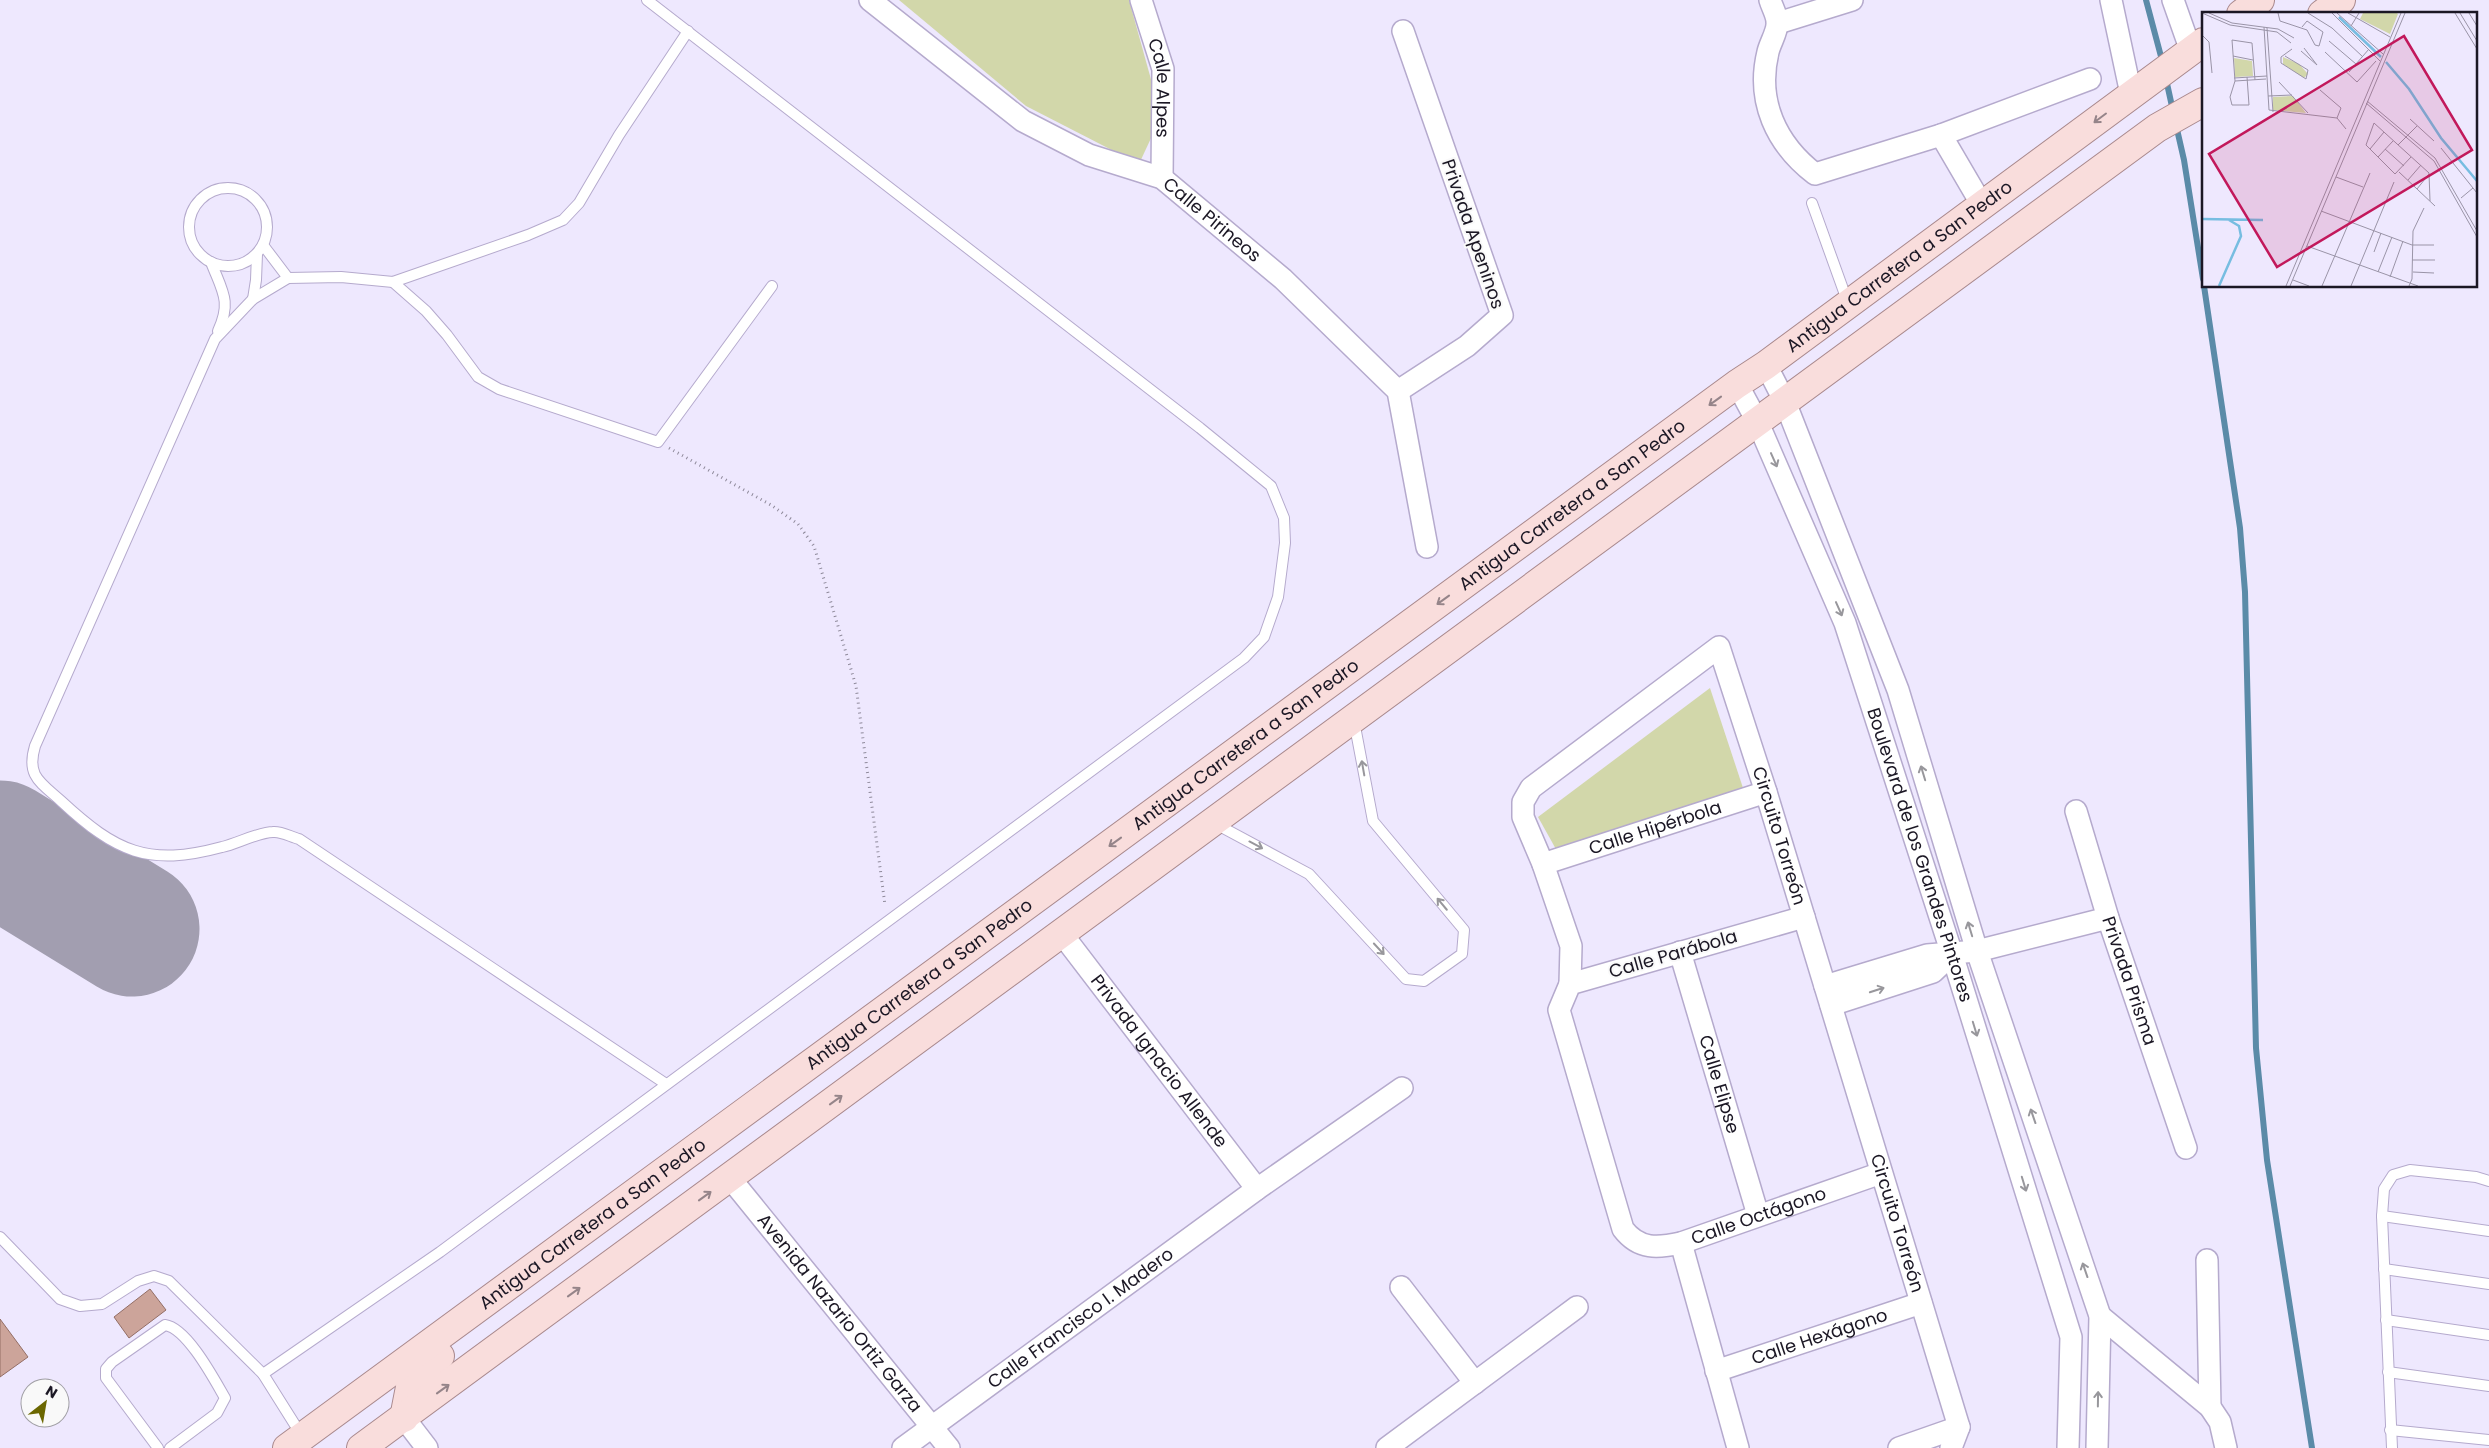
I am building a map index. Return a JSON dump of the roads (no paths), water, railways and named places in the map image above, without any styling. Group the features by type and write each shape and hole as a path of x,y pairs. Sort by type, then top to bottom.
{"main road":[{"path":"2244,12 2260,0"},
{"path":"2325,12 2340,0"},
{"name":"Antigua Carretera a San Pedro","path":"295,1442 1737,384 1766,366 2192,50"},
{"path":"362,1448 2157,128 2202,103"},
{"path":"404,1418 411,1382 496,1308 530,1271"}],"street":[{"name":"Calle Pirineos","path":"870,0 1023,121 1088,155 1162,178 1283,279 1398,391"},
{"name":"Calle Alpes","path":"1141,0 1163,69 1162,178"},
{"path":"1770,0 1778,23 1768,52 1764,89 1775,130 1800,162 1815,174 1941,135 2090,79"},
{"path":"1778,23 1852,0"},
{"path":"2111,0 2131,94"},
{"path":"2173,0 2192,50"},
{"name":"Privada Apeninos","path":"1398,391 1467,346 1502,315 1403,31"},
{"path":"1941,135 1982,205"},
{"name":"Boulevard de los Grandes Pintores","path":"1766,366 1785,402 1898,690 1977,951 2100,1316 2097,1448"},
{"name":"Boulevard de los Grandes Pintores","path":"1737,384 1758,423 1845,623 1952,954 2071,1337 2068,1448"},
{"path":"1398,391 1427,547"},
{"name":"Circuito Torreón","path":"1570,984 1571,946 1543,864 1523,817 1523,802 1531,788 1719,647 1766,792 1959,1426"},
{"name":"Calle Hipérbola","path":"1543,864 1766,792"},
{"name":"Privada Prisma","path":"2076,811 2108,918 2186,1148"},
{"name":"Calle Parábola","path":"1570,984 1804,917"},
{"path":"1828,996 1933,972 1952,954 1977,951 2108,918"},
{"name":"Privada Ignacio Allende","path":"1062,934 1257,1189"},
{"name":"Calle Elipse","path":"1680,952 1758,1215"},
{"name":"Calle Octágono","path":"1570,984 1559,1010 1623,1229 1635,1241 1648,1247 1661,1247 1681,1243 1881,1173"},
{"name":"Calle Francisco I. Madero","path":"903,1448 1257,1189 1402,1088"},
{"name":"Avenida Nazario Ortiz Garza","path":"730,1178 949,1448"},
{"path":"1681,1243 1738,1448"},
{"path":"2206,1260 2210,1407"},
{"path":"1401,1287 1475,1383"},
{"name":"Calle Hexágono","path":"1716,1371 1921,1303"},
{"path":"1387,1448 1577,1307"},
{"path":"2071,1337 2100,1316 2210,1407 2220,1422 2226,1448"},
{"path":"404,1418 428,1448"},
{"path":"1899,1448 1959,1426"},
{"path":"1951,1448 1959,1426"}],"lane":[{"path":"263,1374 440,1252 1244,658 1264,637 1278,597 1285,543 1284,518 1271,486 1200,428 648,0"},
{"path":"215,339 253,299 288,278 342,278 393,282 519,239 562,220 579,204 619,135 688,31"},
{"path":"232,188 245,191 256,199 263,209 267,221 267,233 264,245 256,254 246,262 235,266 211,262 201,254 193,244 189,230 190,217 196,204 206,195 218,189 232,188"},
{"path":"1812,203 1848,304"},
{"path":"264,245 288,278"},
{"path":"253,299 256,280 256,254"},
{"path":"211,262 227,302 224,318 35,746 31,760 34,776 83,822 116,844 149,856 174,857 273,832 298,839 666,1084"},
{"path":"393,282 442,329 478,377 499,389 658,442 772,286"},
{"path":"1213,822 1309,874 1406,979 1424,981 1462,954 1464,930 1373,821 1354,719"},
{"path":"2392,1448 2382,1216 2384,1189 2393,1175 2410,1170 2476,1177 2489,1181"},
{"path":"2382,1216 2489,1231"},
{"path":"0,1237 60,1299 80,1306 102,1304 138,1281 154,1276 169,1281 263,1374 295,1442"},
{"path":"2384,1269 2489,1284"},
{"path":"2386,1320 2489,1335"},
{"path":"158,1448 106,1378 106,1369 112,1362 166,1324 182,1334 225,1398 217,1413 170,1448"},
{"path":"2388,1372 2489,1386"},
{"path":"2390,1430 2489,1440"}],"waterway":[{"path":"2146,0 2163,64"},
{"path":"2166,79 2173,111"},
{"path":"2176,125 2184,160 2202,273"},
{"path":"2204,288 2240,528 2245,592 2256,1048 2267,1160 2312,1448"}]}
